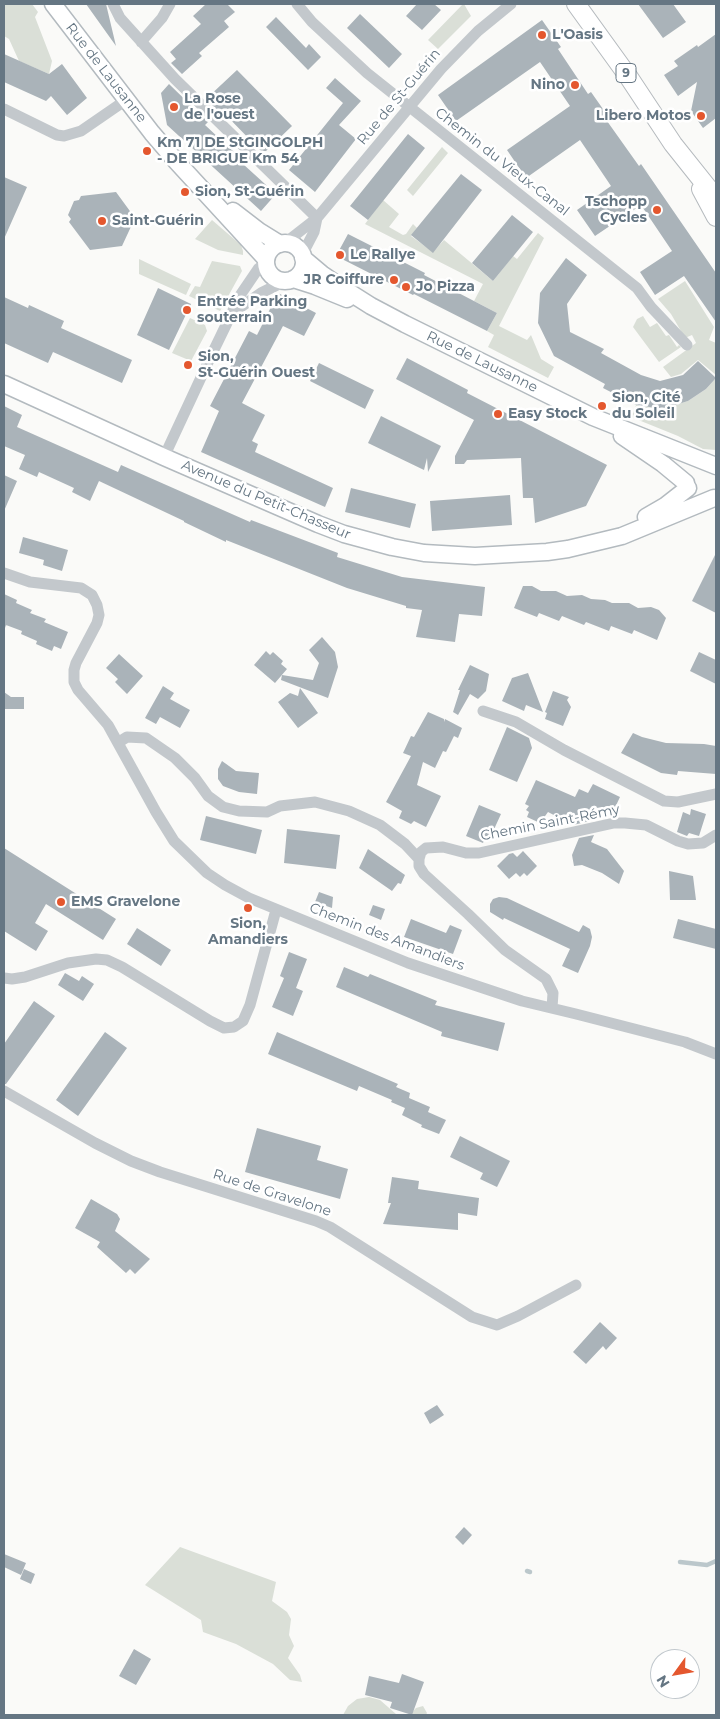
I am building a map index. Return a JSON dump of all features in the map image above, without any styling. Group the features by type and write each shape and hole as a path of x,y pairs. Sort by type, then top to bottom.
{"main road":[{"name":"9","path":"576,4 628,76 670,139 716,198"},
{"name":"9","path":"687,162 716,217"}],"street":[{"name":"Rue de Lausanne","path":"53,4 158,140 253,246 263,263"},
{"path":"113,4 120,18 175,79 317,218"},
{"path":"141,42 162,18 170,4"},
{"name":"Chemin du Vieux-Canal","path":"298,4 312,22 352,60 408,107 637,288 651,307 687,345"},
{"name":"Rue de St-Guérin","path":"282,244 317,218 441,69 478,31 511,4"},
{"path":"4,109 58,135 64,136 81,131 126,100"},
{"name":"Rue de Lausanne","path":"199,186 259,231 282,244"},
{"name":"Rue de St-Guérin","path":"303,257 314,232 317,218"},
{"path":"164,457 241,294 271,249 282,244 295,247 303,257 302,270 289,280 261,293 233,312"},
{"name":"Rue de Lausanne","path":"303,257 322,274 371,306 594,417 716,467"},
{"path":"263,263 272,276 289,280"},
{"name":"Rue de Lausanne","path":"289,280 371,306"},
{"name":"Avenue du Petit-Chasseur","path":"4,384 164,457 318,524 344,534 392,547 424,553 475,556 568,549 622,536 715,498"},
{"name":"Rue de Lausanne","path":"594,417 663,464 687,485 693,493 701,497 715,498"},
{"path":"599,541 665,506 687,485 688,474 692,470 716,467"},
{"name":"Chemin des Amandiers","path":"4,573 30,582 81,588 92,595 97,605 97,623 76,663 74,682 78,690 108,725 119,742 156,812 174,841 207,873 249,898 408,963 506,996 685,1042 716,1054"},
{"path":"483,711 516,722 564,750 664,801 678,802 716,794"},
{"path":"119,742 127,737 146,738 175,758 195,778 208,796 223,807 239,811 267,812 280,806 315,802 349,810 380,825 405,844 419,859 419,866 424,874 504,950 546,979 553,993 552,1008"},
{"name":"Chemin Saint-Rémy","path":"419,859 421,852 426,848 443,847 466,853 479,853 620,823 646,825 688,844 703,843 716,835"},
{"path":"4,978 25,978 68,964 96,959 107,960 122,967 210,1021 224,1028 234,1027 243,1022 250,1005 276,910"},
{"name":"Rue de Gravelone","path":"4,1091 130,1161 167,1175 330,1227 472,1317 497,1325 576,1285"}],"shaded area":[{"path":"4,4 32,4 38,12 35,17 52,61 49,74 19,61 9,39 4,36"},
{"path":"463,4 471,16 438,49 428,40"},
{"path":"442,147 448,153 413,196 407,190"},
{"path":"383,200 399,214 389,227 403,235 406,234 413,224 417,228 411,236 433,252 444,240 493,281 513,256 517,259 538,233 544,238 499,326 527,340 531,335 541,359 554,367 548,378 488,347 494,335 487,331 497,313 474,301 483,284 365,224"},
{"path":"212,220 241,245 243,255 218,250 195,239"},
{"path":"139,259 191,284 186,295 139,274"},
{"path":"212,261 240,266 242,271 220,311 189,296 195,286 200,287"},
{"path":"685,281 714,327 709,340 716,343 716,375 698,360 681,374 671,377 663,367 696,343 692,335 685,338 671,314 658,299"},
{"path":"643,316 650,327 657,323 666,336 669,335 677,347 679,345 681,347 659,362 633,327 637,319"},
{"path":"190,318 205,325 207,331 191,361 172,353"},
{"path":"716,378 716,450 703,449 678,436 631,417 636,405 663,409 688,401 706,389"},
{"path":"180,1547 276,1582 272,1601 287,1612 291,1619 289,1635 294,1646 288,1658 300,1675 302,1682 290,1680 273,1664 236,1644 203,1632 201,1620 145,1585"},
{"path":"369,1697 380,1700 396,1714 409,1715 343,1715 348,1706 357,1699"},
{"path":"423,1706 427,1713 426,1715 409,1715 416,1708"}],"building":[{"path":"86,4 106,4 116,46"},
{"path":"206,4 227,4 235,12 224,21 229,27 199,53 202,56 182,74 171,63 176,59 170,52 201,24 193,16"},
{"path":"417,4 434,4 441,10 422,30 406,16"},
{"path":"638,4 673,4 686,22 663,38"},
{"path":"360,14 402,54 389,68 347,28"},
{"path":"276,17 306,48 309,44 321,57 308,70 266,27"},
{"path":"542,20 561,47 558,49 588,94 591,92 610,119 607,121 639,166 641,164 716,273 716,322 684,276 655,295 640,272 672,251 641,205 595,236 577,210 611,186 580,140 526,178 507,150 570,106 540,62 456,121 438,95"},
{"path":"716,34 716,118 703,128 691,111 697,82 678,96 664,75 678,66 674,61"},
{"path":"4,54 49,74 62,64 87,98 67,115 51,96 46,101 4,82"},
{"path":"237,70 292,126 266,151 261,151 220,109 218,111 206,99"},
{"path":"335,78 361,101 339,125 356,139 315,192 289,170 343,103 326,88"},
{"path":"169,84 208,122 205,125 234,152 232,154 276,194 261,211 167,125 161,93"},
{"path":"408,134 425,148 368,220 350,206"},
{"path":"461,174 482,190 433,253 411,235"},
{"path":"4,177 27,187 4,239"},
{"name":"Saint-Guérin","path":"116,192 135,218 122,246 90,250 69,222 71,219 68,215 74,201 79,200 81,196"},
{"path":"512,215 533,232 493,281 472,263"},
{"path":"348,234 425,273 424,275 497,313 487,331 336,256"},
{"path":"566,258 587,275 567,304 570,332 604,349 601,353 641,375 660,381 683,375 698,361 716,378 706,389 688,401 663,409 636,405 603,388 605,384 554,356 538,323 540,293"},
{"path":"158,288 191,304 169,350 137,335"},
{"path":"278,293 316,313 304,336 283,326 242,403 265,415 252,441 258,444 255,452 333,488 325,507 201,452 219,411 210,406 249,331 257,335"},
{"path":"4,297 28,308 29,305 64,321 61,328 132,360 122,383 53,352 48,363 4,343"},
{"path":"407,358 468,390 467,393 607,465 586,506 535,523 533,498 523,498 521,458 467,460 464,464 455,464 455,456 474,420 396,379"},
{"path":"319,363 374,390 365,409 310,381"},
{"path":"4,406 22,415 17,427 118,472 121,465 250,522 251,520 338,553 337,557 402,577 485,587 482,616 459,614 455,642 416,637 422,610 406,608 406,606 347,588 226,540 226,542 99,481 90,501 72,492 74,488 39,472 37,477 19,469 25,455 4,446"},
{"path":"381,416 441,446 428,472 427,458 424,470 368,443"},
{"path":"4,475 17,481 4,511"},
{"path":"351,488 416,504 410,528 345,512"},
{"path":"510,495 512,525 432,531 430,501"},
{"path":"23,537 68,550 62,571 43,565 44,560 19,553"},
{"path":"716,553 716,613 692,601"},
{"path":"523,586 532,586 541,591 556,591 567,596 582,595 591,599 605,600 612,603 629,603 638,608 651,607 659,610 666,618 657,640 634,630 632,634 611,626 609,631 586,622 584,625 562,616 559,621 539,613 537,617 514,608"},
{"path":"4,594 17,600 16,603 32,610 30,613 46,619 44,622 68,632 61,649 54,646 52,651 36,644 37,641 21,634 22,631 6,625 4,631"},
{"path":"322,637 335,652 338,667 328,698 281,680 282,675 313,680 319,663 309,650"},
{"path":"266,651 270,655 273,652 283,661 281,664 287,669 275,683 254,665"},
{"path":"699,652 716,660 716,684 690,671"},
{"path":"119,654 143,676 127,694 115,682 118,679 106,668"},
{"path":"470,665 489,674 486,691 478,699 470,694 458,715 453,712 460,690 458,690"},
{"path":"528,673 543,712 526,705 524,711 502,701 512,678"},
{"path":"163,686 174,693 170,699 190,710 180,728 160,717 156,724 145,718"},
{"path":"300,688 318,713 298,728 278,702 290,693 298,696"},
{"path":"553,691 569,697 567,700 571,707 563,726 545,719 547,713 545,712"},
{"path":"4,692 11,697 24,697 24,709 4,709"},
{"path":"428,712 444,719 444,722 445,719 462,728 458,738 454,736 446,752 443,751 435,768 423,762 417,785 441,796 426,827 414,821 411,824 399,818 402,811 386,802 411,756 403,753 411,736 414,737"},
{"path":"507,727 529,738 532,748 517,782 489,770"},
{"path":"633,733 666,743 716,746 716,774 678,771 677,775 661,773 621,753"},
{"path":"222,761 236,771 259,773 257,794 239,792 223,786 218,779 218,769"},
{"path":"536,780 575,797 579,789 588,793 593,784 620,797 611,816 603,816 602,818 573,825 548,812 540,823 527,817 529,812 526,810 529,806 525,804"},
{"path":"479,805 501,814 490,838 486,836 483,843 466,836"},
{"path":"691,809 706,814 699,836 689,833 687,836 677,832 683,812 690,815"},
{"path":"206,816 262,830 256,854 200,840"},
{"path":"287,829 340,835 336,869 284,863"},
{"path":"594,835 591,842 607,849 624,871 619,884 602,873 582,865 574,866 572,855 579,838"},
{"name":"EMS Gravelone","path":"4,848 116,919 103,940 46,904 35,923 48,931 36,951 4,931"},
{"path":"368,849 405,875 401,884 398,883 392,891 359,868"},
{"path":"523,851 537,866 527,876 524,873 520,877 516,873 509,879 497,866 509,854 513,853 517,857"},
{"path":"669,871 693,876 696,900 670,900"},
{"path":"319,892 333,897 332,908 315,902"},
{"path":"499,897 507,898 579,932 583,925 590,929 592,937 590,946 578,973 562,966 570,949 504,918 503,920 490,912 490,904 493,899"},
{"path":"373,905 385,909 381,920 369,915"},
{"path":"411,919 446,933 450,925 462,930 453,954 404,937"},
{"path":"678,919 716,929 716,949 673,938"},
{"path":"137,928 171,950 161,966 127,944"},
{"path":"289,952 307,959 296,988 303,991 293,1016 272,1007 284,978 280,976"},
{"path":"344,967 368,977 370,974 437,1001 435,1005 505,1023 498,1051 441,1036 442,1032 336,987"},
{"path":"65,973 79,981 82,976 94,984 83,1001 58,985"},
{"path":"34,1001 55,1016 6,1084 4,1084 4,1044"},
{"path":"105,1032 127,1048 78,1116 56,1100"},
{"path":"277,1032 398,1084 396,1087 410,1093 409,1098 430,1107 428,1112 446,1120 439,1134 421,1127 422,1125 402,1115 405,1108 391,1102 392,1100 359,1086 357,1091 268,1054"},
{"path":"257,1128 321,1146 317,1160 348,1169 340,1199 245,1172"},
{"path":"460,1136 510,1161 497,1187 480,1179 483,1173 450,1157"},
{"path":"392,1177 419,1181 418,1189 479,1198 477,1216 458,1213 458,1230 383,1224 391,1203 388,1203"},
{"path":"91,1199 117,1214 120,1219 115,1231 150,1259 135,1274 130,1269 126,1273 97,1247 100,1242 75,1228"},
{"path":"600,1322 617,1338 606,1350 603,1346 586,1364 573,1352"},
{"path":"437,1405 444,1415 430,1424 424,1413"},
{"path":"464,1527 472,1535 463,1545 455,1537"},
{"path":"4,1554 26,1563 21,1575 4,1567"},
{"path":"24,1569 35,1574 31,1584 20,1579"},
{"path":"134,1649 151,1659 136,1685 119,1676"},
{"path":"402,1674 424,1682 412,1715 390,1708 392,1702 365,1695 369,1676 399,1683"}],"waterway":[{"path":"680,1562 707,1565 716,1561"}],"place":[{"name":"L'Oasis","path":"542,35"},
{"name":"Nino","path":"575,85"},
{"name":"La Rose de l'ouest","path":"174,107"},
{"name":"Libero Motos","path":"701,116"},
{"name":"Km 71 DE StGINGOLPH - DE BRIGUE Km 54","path":"147,151"},
{"name":"Sion, St-Guérin","path":"185,192"},
{"name":"Tschopp Cycles","path":"657,210"},
{"name":"Saint-Guérin","path":"102,221"},
{"name":"Le Rallye","path":"340,255"},
{"name":"JR Coiffure","path":"394,280"},
{"name":"Jo Pizza","path":"406,287"},
{"name":"Entrée Parking souterrain","path":"187,310"},
{"name":"Sion, St-Guérin Ouest","path":"188,365"},
{"name":"Sion, Cité du Soleil","path":"602,406"},
{"name":"Easy Stock","path":"498,414"},
{"name":"EMS Gravelone","path":"61,902"},
{"name":"Sion, Amandiers","path":"248,908"}]}
